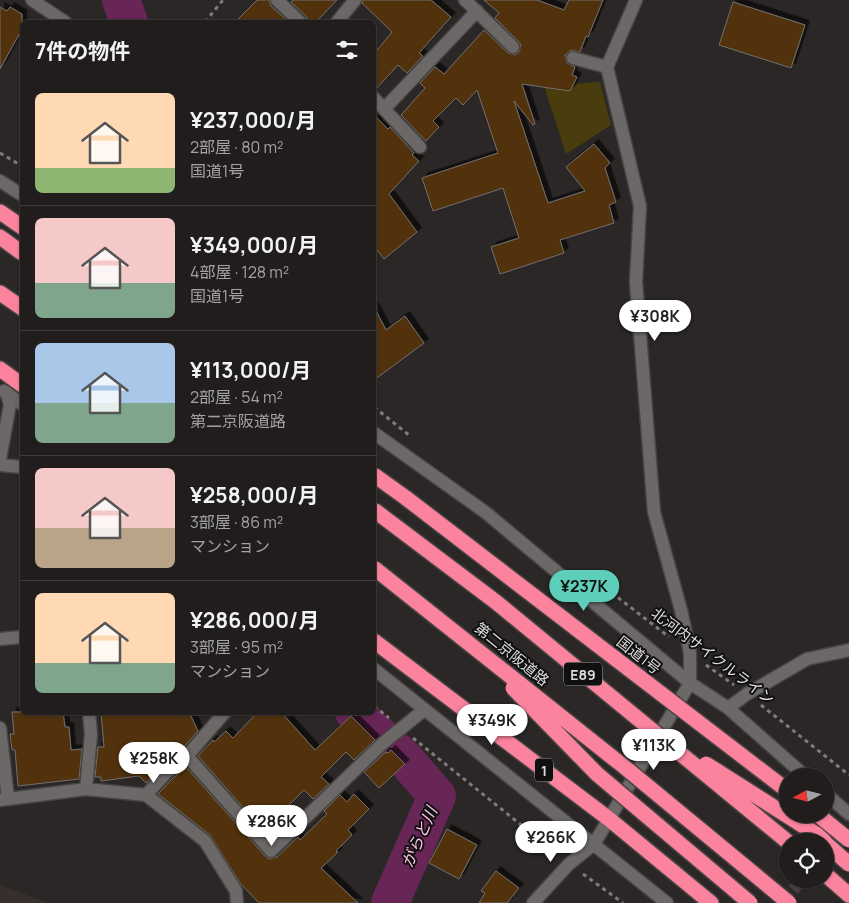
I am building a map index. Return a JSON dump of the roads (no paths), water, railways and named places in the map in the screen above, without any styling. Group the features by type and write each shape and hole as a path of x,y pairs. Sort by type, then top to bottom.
{"highway":[{"path":"0,212 20,226"},
{"path":"0,237 20,252"},
{"path":"0,293 20,307"},
{"path":"0,369 20,384"},
{"name":"国道1号","path":"376,476 779,784"},
{"name":"第二京阪道路","path":"376,512 496,602 779,835"},
{"name":"第二京阪道路","path":"376,570 614,759 790,903"},
{"path":"465,639 597,774 750,903"},
{"name":"1","path":"376,643 609,819 711,903"},
{"path":"648,727 814,833"},
{"path":"828,823 849,840"},
{"path":"834,851 849,864"},
{"path":"834,882 849,894"}],"street":[{"path":"32,0 62,20"},
{"path":"277,0 298,20"},
{"path":"339,20 355,0"},
{"path":"466,0 513,47"},
{"path":"533,903 569,864 594,844 690,683 690,653 681,610 654,512 636,282 640,206 607,67 636,0"},
{"path":"384,109 477,11"},
{"path":"573,58 607,67"},
{"path":"376,100 420,147"},
{"path":"0,181 20,194"},
{"path":"3,390 20,403"},
{"path":"0,460 10,404 3,390"},
{"path":"376,434 485,512 690,683 728,708 796,768"},
{"path":"0,465 20,467"},
{"path":"0,639 20,637"},
{"path":"728,708 747,694 807,659 849,650"},
{"path":"376,671 667,903"},
{"path":"186,756 271,851 384,743 424,710"},
{"path":"86,789 91,734 89,715"},
{"path":"146,795 166,773 186,756 222,715"},
{"path":"0,728 4,799 86,789 146,795 205,841 236,891 237,903"},
{"path":"834,801 849,814"}],"waterway":[{"name":"がらと川","path":"121,0 128,20"},
{"name":"がらと川","path":"357,715 405,759 437,796 390,903"}],"tunnel":[{"path":"834,844 849,827"},
{"path":"781,903 795,888"}]}
